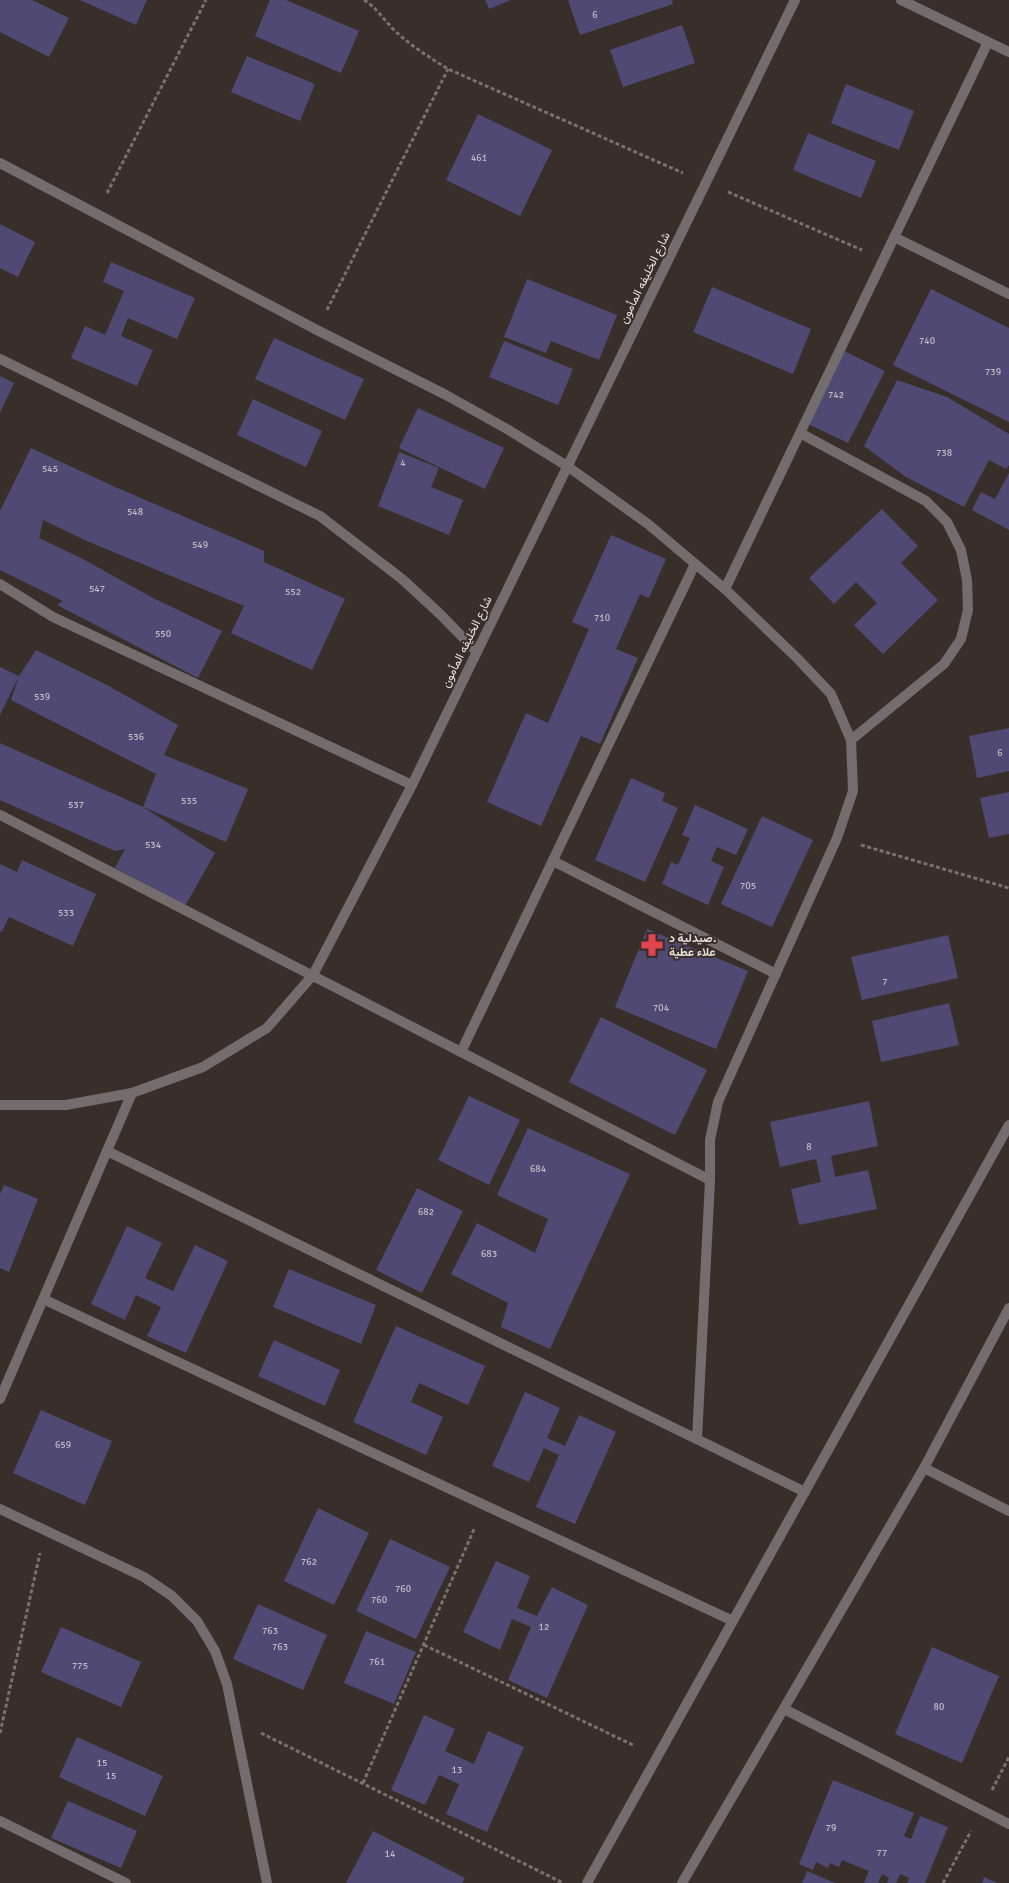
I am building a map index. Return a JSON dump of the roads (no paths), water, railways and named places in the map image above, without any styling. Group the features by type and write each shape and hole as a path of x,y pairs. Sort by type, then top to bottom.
{"street":[{"name":"شارع الخليفه المأمون","path":"0,1105 66,1105 132,1093 203,1067 267,1028 313,975 412,785 795,0"},
{"path":"901,0 1009,52"},
{"path":"725,588 988,42"},
{"path":"0,163 317,330 446,395 507,429 567,466 648,524 725,588 831,694 851,740 853,791 836,838 718,1102 710,1140 710,1180 697,1439"},
{"path":"894,237 1009,294"},
{"path":"0,359 320,516 402,579 477,652"},
{"path":"800,433 926,501 947,522 961,550 967,580 968,610 961,639 944,664 851,740"},
{"path":"461,1052 695,564"},
{"path":"0,584 53,618 412,785"},
{"path":"0,815 710,1180"},
{"path":"553,861 776,974"},
{"path":"0,1399 132,1093"},
{"path":"587,1883 1009,1125"},
{"path":"107,1151 805,1492"},
{"path":"43,1299 733,1621"},
{"path":"682,1883 924,1468 1009,1308"},
{"path":"924,1468 1009,1511"},
{"path":"0,1509 144,1577 172,1596 197,1621 215,1651 227,1684 267,1883"},
{"path":"784,1709 1009,1824"},
{"path":"0,1821 126,1883"}],"place":[{"name":"صيدلية د. علاء عطية","path":"652,945"}]}
